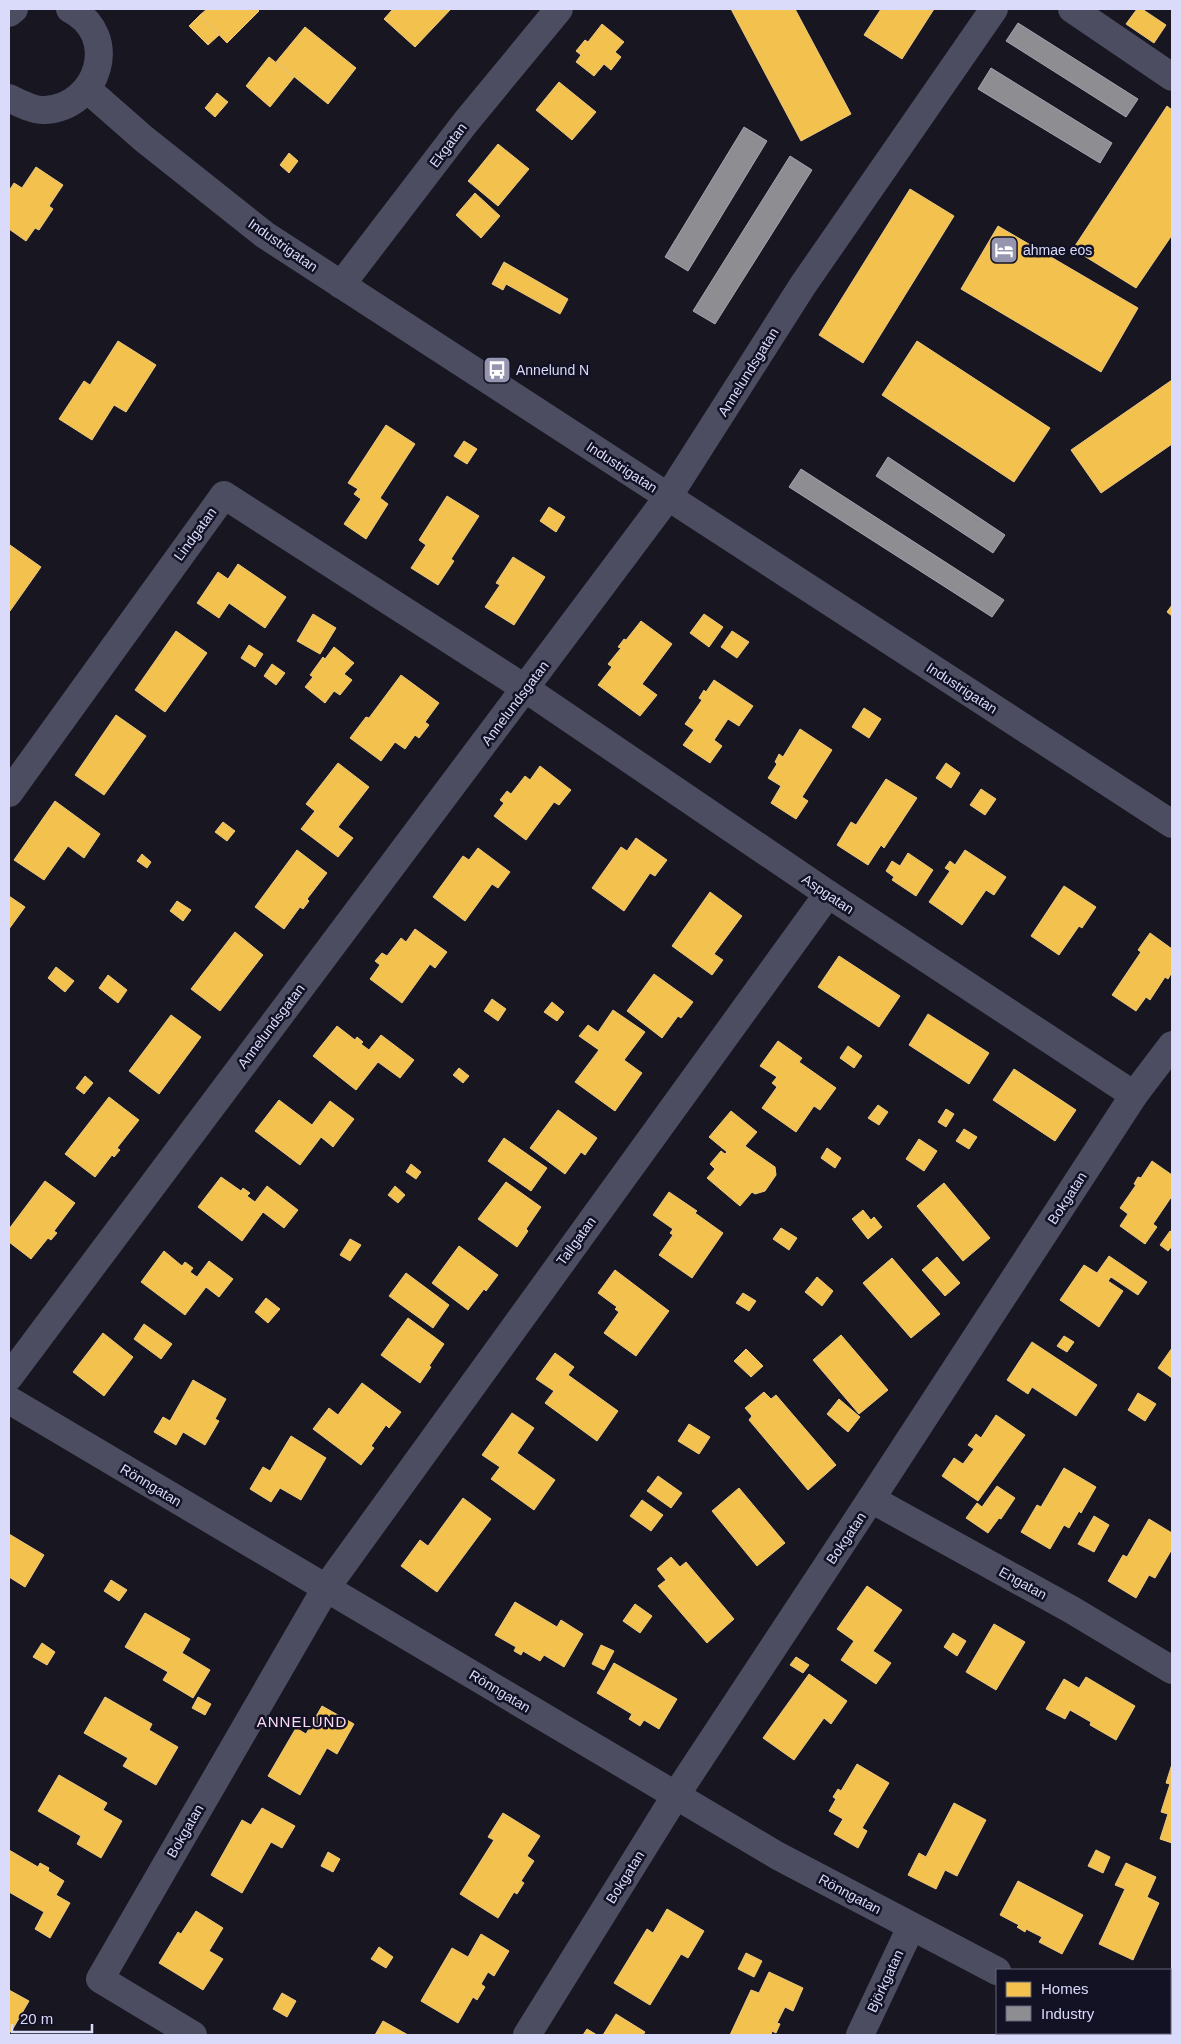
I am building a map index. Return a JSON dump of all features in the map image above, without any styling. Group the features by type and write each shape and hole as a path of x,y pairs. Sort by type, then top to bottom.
{"street":[{"path":"9,13 14,9"},
{"name":"Ekgatan","path":"341,284 465,123 559,9"},
{"name":"Annelundsgatan","path":"9,1377 668,497 803,285 994,9"},
{"path":"1072,9 1172,77"},
{"path":"9,98 44,110 60,107 84,94 96,74 99,52 94,30 83,13"},
{"name":"Industrigatan","path":"86,89 144,139 266,235 1172,824"},
{"name":"Lindgatan","path":"9,793 224,495 526,689"},
{"name":"Aspgatan","path":"526,689 828,894 1134,1095"},
{"name":"Tallgatan","path":"326,1588 828,894"},
{"name":"Bokgatan","path":"527,2035 676,1795 872,1499 1134,1095 1172,1045"},
{"name":"Rönngatan","path":"9,1400 778,1856 996,1970"},
{"name":"Engatan","path":"872,1499 1072,1610 1172,1670"},
{"name":"Bokgatan","path":"193,2035 100,1979 326,1588"},
{"name":"Björkgatan","path":"860,2035 911,1927"}],"building: Homes":[{"path":"207,9 257,9 259,11 227,43 200,15"},
{"path":"393,9 451,9 415,47 384,19"},
{"path":"731,9 795,9 851,114 801,141"},
{"path":"881,9 934,9 902,59 864,35"},
{"path":"1137,9 1142,9 1166,25 1154,43 1126,24"},
{"path":"200,15 219,35 208,45 189,26"},
{"path":"602,24 624,42 615,52 621,57 611,70 604,64 594,76 576,62 581,55 576,51 585,40 588,42"},
{"path":"305,27 356,68 328,104 276,62"},
{"path":"269,57 294,77 270,107 246,86"},
{"path":"559,82 596,112 572,140 536,110"},
{"path":"217,93 228,102 215,117 205,108"},
{"path":"1167,106 1172,110 1172,235 1136,288 1073,249"},
{"path":"498,144 529,169 498,206 468,181"},
{"path":"289,153 298,161 289,173 280,165"},
{"path":"36,167 63,185 49,206 53,209 39,230 35,228 26,241 9,229 9,191 14,183 22,188"},
{"path":"910,189 954,216 863,363 819,335"},
{"path":"475,193 500,216 481,238 456,215"},
{"path":"998,226 1138,308 1101,372 961,289"},
{"path":"504,262 568,299 560,314 506,284 503,290 492,284"},
{"path":"118,341 156,365 126,412 114,405 92,440 59,419 84,381 90,385"},
{"path":"917,341 1050,428 1014,482 882,395"},
{"path":"1172,380 1172,444 1101,493 1071,450"},
{"path":"386,425 415,444 380,498 388,504 366,539 344,524 361,499 354,494 358,489 348,483"},
{"path":"464,441 477,449 467,464 454,456"},
{"path":"447,496 479,516 451,559 454,561 438,585 411,568 426,545 419,540"},
{"path":"549,507 565,517 556,532 540,521"},
{"path":"10,545 41,567 9,611"},
{"path":"513,557 545,577 514,625 485,607 500,585 496,583"},
{"path":"238,564 286,597 265,628 229,603 219,618 197,603 218,572 228,579"},
{"path":"1172,605 1172,616 1167,612"},
{"path":"313,614 336,628 320,654 297,641"},
{"path":"704,614 723,627 709,647 690,633"},
{"path":"641,621 672,644 642,684 657,695 640,716 598,685 612,667 608,664 621,648 618,647"},
{"path":"176,631 207,653 165,712 135,690"},
{"path":"732,631 749,642 737,658 721,647"},
{"path":"249,645 263,654 255,667 241,658"},
{"path":"334,647 354,663 344,674 352,680 340,695 334,691 325,703 305,687 313,677 310,675 323,657 325,659"},
{"path":"272,664 285,673 276,685 264,676"},
{"path":"401,675 439,703 425,722 429,725 419,738 415,735 405,749 395,742 381,761 350,738 366,717 369,718"},
{"path":"714,680 753,706 739,726 728,719 714,740 722,746 710,763 683,745 694,730 685,724 702,700 699,698 704,690 706,692"},
{"path":"864,708 881,719 869,738 852,727"},
{"path":"116,715 146,736 104,795 75,775"},
{"path":"800,729 832,750 802,797 808,801 796,819 771,803 781,786 768,778 777,764 775,762 779,754 783,757"},
{"path":"338,763 369,787 338,827 353,838 338,857 301,829 315,811 306,804"},
{"path":"946,763 960,773 951,788 936,778"},
{"path":"540,766 571,790 559,805 554,802 526,840 494,816 504,803 500,800 507,791 511,794 525,776 530,780"},
{"path":"886,779 917,798 884,848 881,845 868,865 837,845 851,822 856,825"},
{"path":"981,789 996,799 985,815 970,805"},
{"path":"55,801 100,834 84,858 68,846 44,880 14,860"},
{"path":"223,822 235,831 227,841 215,832"},
{"path":"636,838 667,860 655,876 650,873 624,911 592,888 621,847 627,851"},
{"path":"478,848 510,872 498,888 492,884 465,921 433,897 463,856 469,860"},
{"path":"297,850 327,873 307,899 309,901 303,909 300,907 284,929 255,907"},
{"path":"965,850 1006,877 994,895 986,890 962,925 929,902 950,871 945,868 950,861 955,865"},
{"path":"908,853 933,870 916,896 892,880 894,877 886,871 892,861 900,866"},
{"path":"142,854 151,862 147,868 137,861"},
{"path":"1064,886 1096,907 1082,928 1079,926 1059,955 1031,936"},
{"path":"710,892 742,916 714,954 723,960 712,975 672,946"},
{"path":"9,896 25,907 9,929"},
{"path":"177,901 191,910 183,921 170,911"},
{"path":"415,929 447,952 435,968 430,964 402,1003 370,979 380,965 375,961 382,953 387,956 401,938 406,942"},
{"path":"235,932 263,955 220,1011 191,989"},
{"path":"1150,933 1172,949 1172,972 1168,979 1165,977 1150,1000 1146,997 1136,1011 1112,995 1141,952 1138,950"},
{"path":"839,956 900,996 879,1027 818,987"},
{"path":"56,967 74,981 65,992 48,978"},
{"path":"654,974 693,1002 681,1018 678,1016 662,1038 627,1011"},
{"path":"108,975 127,990 118,1003 99,988"},
{"path":"492,999 506,1009 498,1021 484,1011"},
{"path":"552,1002 564,1012 557,1021 544,1012"},
{"path":"613,1010 645,1032 624,1060 642,1073 615,1111 575,1082 599,1050 579,1036 588,1025 598,1032"},
{"path":"928,1014 989,1053 969,1084 909,1045"},
{"path":"171,1015 201,1037 159,1094 129,1071"},
{"path":"337,1026 355,1040 357,1037 363,1042 361,1044 369,1050 381,1035 414,1060 400,1078 378,1062 356,1090 313,1056"},
{"path":"778,1041 802,1058 799,1062 836,1088 820,1110 814,1106 796,1132 762,1108 777,1087 772,1083 777,1077 760,1066"},
{"path":"848,1046 862,1056 854,1068 840,1058"},
{"path":"459,1068 469,1076 463,1083 453,1075"},
{"path":"1014,1069 1076,1110 1055,1141 993,1100"},
{"path":"85,1076 93,1083 84,1094 76,1088"},
{"path":"109,1097 139,1120 117,1148 120,1150 114,1157 112,1155 95,1177 65,1154"},
{"path":"279,1100 312,1125 330,1101 354,1119 333,1147 321,1137 300,1165 255,1131"},
{"path":"878,1105 888,1112 879,1125 868,1118"},
{"path":"946,1109 954,1114 946,1127 938,1122"},
{"path":"558,1110 597,1138 585,1155 581,1152 565,1174 530,1148"},
{"path":"731,1111 757,1132 745,1146 775,1167 776,1175 765,1191 755,1194 752,1192 740,1206 707,1178 715,1169 710,1164 721,1151 725,1154 727,1152 709,1137"},
{"path":"964,1129 977,1137 969,1149 956,1141"},
{"path":"504,1138 547,1168 531,1191 488,1161"},
{"path":"919,1139 937,1151 924,1171 906,1159"},
{"path":"827,1148 841,1158 835,1168 821,1158"},
{"path":"1152,1161 1172,1175 1172,1196 1153,1224 1157,1227 1145,1244 1120,1226 1128,1214 1120,1208 1136,1185 1134,1184 1138,1177 1141,1178"},
{"path":"411,1164 421,1172 416,1179 406,1172"},
{"path":"221,1177 241,1191 243,1188 250,1193 247,1196 255,1202 267,1186 298,1210 284,1228 263,1212 242,1241 198,1207"},
{"path":"45,1181 75,1203 54,1231 57,1233 51,1240 48,1238 31,1259 9,1242 9,1229"},
{"path":"506,1182 541,1207 526,1229 528,1231 517,1247 478,1219"},
{"path":"944,1183 990,1238 963,1261 917,1206"},
{"path":"395,1186 405,1195 398,1203 388,1195"},
{"path":"669,1192 697,1211 695,1213 723,1233 692,1278 659,1255 673,1235 670,1233 673,1229 653,1215"},
{"path":"863,1210 871,1220 874,1217 882,1227 868,1239 852,1219"},
{"path":"781,1228 797,1238 789,1250 773,1239"},
{"path":"1170,1231 1172,1232 1172,1246 1168,1251 1160,1245"},
{"path":"350,1239 361,1245 350,1261 340,1255"},
{"path":"459,1246 498,1275 486,1291 484,1289 468,1310 432,1283"},
{"path":"164,1251 182,1266 185,1262 193,1268 190,1272 197,1277 209,1261 233,1279 219,1297 206,1287 185,1315 141,1282"},
{"path":"1109,1256 1147,1282 1138,1295 1111,1277 1108,1281 1123,1291 1099,1327 1060,1300 1084,1265 1097,1273"},
{"path":"937,1257 960,1283 945,1296 922,1270"},
{"path":"892,1258 940,1314 911,1338 863,1283"},
{"path":"615,1270 669,1311 636,1356 604,1333 619,1312 615,1309 617,1307 598,1293"},
{"path":"406,1273 449,1305 433,1328 389,1296"},
{"path":"817,1277 833,1291 822,1306 805,1292"},
{"path":"743,1293 756,1301 749,1311 736,1303"},
{"path":"266,1298 280,1309 268,1323 255,1312"},
{"path":"408,1318 444,1344 420,1383 381,1355"},
{"path":"144,1324 172,1344 161,1359 134,1339"},
{"path":"103,1333 133,1357 104,1396 73,1372"},
{"path":"841,1335 888,1390 859,1414 813,1360"},
{"path":"1064,1336 1074,1342 1067,1352 1057,1346"},
{"path":"1032,1342 1097,1385 1076,1416 1032,1387 1028,1394 1007,1380"},
{"path":"1172,1348 1172,1378 1158,1368"},
{"path":"746,1349 763,1366 751,1377 734,1361"},
{"path":"555,1353 574,1367 568,1375 618,1411 597,1441 545,1403 554,1391 536,1379"},
{"path":"193,1380 226,1399 215,1419 219,1421 205,1445 183,1432 176,1445 154,1432 163,1417 170,1421"},
{"path":"362,1383 401,1412 389,1428 386,1425 371,1446 374,1448 361,1465 313,1429 329,1408 338,1415"},
{"path":"764,1392 771,1399 776,1395 836,1465 808,1490 749,1420 752,1416 745,1408"},
{"path":"1138,1393 1156,1404 1145,1421 1128,1410"},
{"path":"839,1399 860,1417 848,1432 827,1414"},
{"path":"512,1413 534,1428 517,1453 555,1480 534,1510 491,1479 500,1467 482,1455"},
{"path":"996,1415 1025,1435 978,1501 942,1476 954,1458 963,1464 974,1449 968,1445 976,1434 981,1438"},
{"path":"689,1424 710,1437 699,1454 678,1441"},
{"path":"291,1436 326,1458 301,1500 280,1488 271,1502 250,1489 263,1467 270,1471"},
{"path":"1064,1468 1096,1487 1081,1513 1079,1511 1069,1528 1064,1525 1050,1549 1021,1532 1037,1505 1041,1507"},
{"path":"658,1476 682,1493 671,1508 647,1491"},
{"path":"997,1486 1015,1498 1001,1519 999,1518 988,1533 966,1518 977,1503 982,1507"},
{"path":"739,1488 785,1543 757,1566 712,1511"},
{"path":"463,1498 491,1519 437,1592 401,1566 420,1540 428,1546"},
{"path":"642,1500 663,1515 651,1531 630,1516"},
{"path":"1094,1516 1109,1525 1094,1552 1078,1544"},
{"path":"1149,1519 1172,1533 1172,1549 1155,1578 1149,1575 1136,1598 1108,1581 1123,1555 1127,1557"},
{"path":"9,1534 44,1555 25,1587 9,1577"},
{"path":"671,1557 680,1567 686,1562 734,1619 707,1643 658,1586 666,1580 657,1569"},
{"path":"111,1580 127,1590 119,1601 104,1591"},
{"path":"867,1586 902,1610 873,1651 891,1663 876,1684 841,1660 854,1641 837,1629"},
{"path":"515,1602 557,1627 561,1620 583,1634 564,1667 544,1655 540,1661 523,1651 521,1655 514,1651 516,1647 495,1635"},
{"path":"635,1604 652,1616 640,1633 623,1621"},
{"path":"145,1613 190,1639 182,1653 210,1670 193,1698 163,1680 168,1672 125,1647"},
{"path":"994,1624 1025,1642 996,1690 966,1672"},
{"path":"953,1633 966,1641 957,1656 944,1647"},
{"path":"42,1643 55,1652 47,1665 33,1657"},
{"path":"601,1645 614,1651 604,1670 592,1664"},
{"path":"796,1657 809,1665 803,1673 790,1665"},
{"path":"614,1663 677,1699 659,1729 644,1720 640,1726 629,1719 632,1714 597,1693"},
{"path":"809,1674 847,1701 831,1724 824,1718 794,1760 763,1738"},
{"path":"1086,1677 1135,1706 1116,1740 1090,1725 1091,1722 1070,1710 1065,1719 1046,1709 1064,1679 1079,1688"},
{"path":"105,1697 152,1724 149,1730 178,1747 156,1785 123,1766 128,1758 84,1733"},
{"path":"198,1697 211,1704 205,1715 192,1708"},
{"path":"322,1706 354,1724 337,1754 327,1748 300,1795 268,1776 296,1728 306,1734"},
{"path":"857,1764 889,1783 862,1828 867,1831 858,1848 834,1834 843,1819 829,1811 836,1799 833,1797 838,1789 841,1791"},
{"path":"1172,1764 1172,1843 1160,1839 1168,1814 1161,1812 1170,1784 1166,1783"},
{"path":"59,1775 107,1803 103,1810 122,1821 101,1858 77,1844 81,1836 38,1811"},
{"path":"954,1803 986,1820 957,1876 945,1870 936,1889 908,1875 919,1853 926,1857"},
{"path":"262,1808 295,1826 282,1848 271,1842 242,1893 211,1875 242,1820 251,1825"},
{"path":"503,1813 540,1836 527,1856 534,1861 521,1881 524,1883 517,1894 514,1892 498,1918 460,1894 494,1840 488,1837"},
{"path":"9,1850 38,1867 40,1863 49,1868 48,1871 64,1881 56,1895 70,1903 50,1938 35,1929 44,1912 9,1892"},
{"path":"1096,1850 1110,1857 1103,1873 1088,1866"},
{"path":"328,1852 340,1859 333,1872 321,1866"},
{"path":"1126,1863 1156,1877 1147,1897 1159,1903 1133,1960 1099,1944 1125,1889 1115,1885"},
{"path":"1018,1881 1083,1915 1062,1954 1039,1942 1042,1937 1026,1929 1025,1932 1017,1927 1019,1925 1000,1915"},
{"path":"667,1909 704,1931 688,1958 681,1954 650,2005 614,1983 647,1929 653,1933"},
{"path":"196,1911 223,1928 209,1951 223,1959 203,1990 159,1963 178,1932 181,1934"},
{"path":"481,1934 509,1951 494,1976 488,1972 481,1984 485,1987 477,2000 473,1997 458,2023 421,2001 452,1948 468,1957"},
{"path":"379,1947 393,1957 386,1968 371,1959"},
{"path":"746,1953 762,1961 754,1977 738,1969"},
{"path":"769,1972 803,1988 793,2011 785,2007 777,2023 780,2024 776,2033 772,2031 771,2035 730,2035 751,1990 759,1993"},
{"path":"9,1990 29,2001 11,2032 9,2031"},
{"path":"282,1993 296,2001 287,2017 273,2009"},
{"path":"616,2014 645,2032 643,2035 603,2035"},
{"path":"383,2021 408,2035 375,2035"},
{"path":"587,2029 597,2035 583,2035"}],"building: Industry":[{"path":"1018,23 1138,99 1126,117 1006,41"},
{"path":"991,68 1112,143 1100,163 978,89"},
{"path":"744,127 767,141 688,271 665,257"},
{"path":"790,156 812,170 715,324 693,311"},
{"path":"888,457 1005,535 993,553 876,476"},
{"path":"801,469 1004,600 992,617 789,487"}],"place":[{"name":"ahmae eos","path":"1004,250"},
{"name":"Annelund N","path":"497,370"}],"district":[{"name":"ANNELUND","path":"302,1721"}]}
